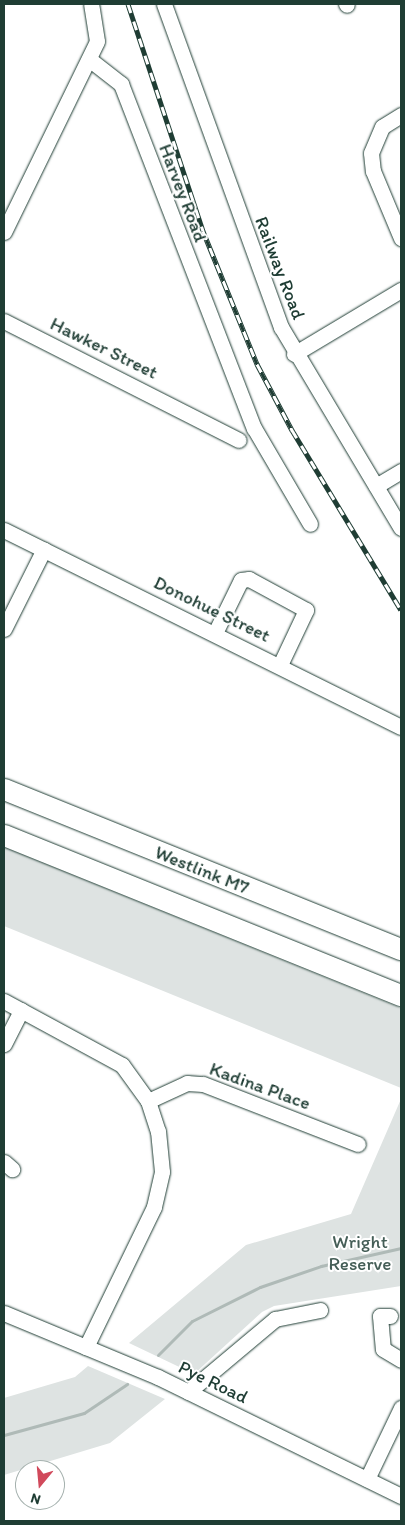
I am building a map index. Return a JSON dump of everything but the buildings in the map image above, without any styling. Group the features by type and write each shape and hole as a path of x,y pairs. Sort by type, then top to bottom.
{"highway":[{"name":"Westlink M7","path":"4,789 401,949"},
{"path":"4,835 401,995"}],"street":[{"path":"4,232 89,58 98,34 91,4"},
{"name":"Railway Road","path":"164,4 266,293 294,354 401,528"},
{"name":"Harvey Road","path":"89,58 121,84 248,407 254,428 310,524"},
{"path":"401,115 382,127 370,153 401,238"},
{"path":"294,354 401,290"},
{"name":"Hawker Street","path":"4,321 186,411 239,440"},
{"path":"376,486 401,471"},
{"name":"Donohue Street","path":"4,530 280,665 401,727"},
{"path":"4,628 44,549"},
{"path":"215,633 241,580 257,583 306,610 280,665"},
{"path":"4,1001 122,1065 148,1101 162,1154 160,1190 86,1347"},
{"path":"4,1044 21,1010"},
{"name":"Kadina Place","path":"148,1101 186,1083 203,1084 358,1144"},
{"path":"188,1392 275,1319 320,1310"},
{"name":"Pye Road","path":"4,1313 188,1392 401,1496"},
{"path":"390,1316 380,1316 383,1349 401,1360"},
{"path":"367,1479 401,1408"}],"green space":[{"path":"4,847 401,1008 401,1088 4,926"},
{"name":"Wright Reserve","path":"401,1099 401,1286 274,1306 262,1312 194,1374 129,1343 246,1245 351,1214"},
{"path":"88,1366 165,1399 110,1443 54,1460 15,1460 15,1472 4,1475 4,1398 75,1377"}],"waterway":[{"path":"158,1355 192,1321 260,1287 321,1266 401,1248"},
{"path":"4,1435 84,1413 127,1384"}],"railway":[{"path":"128,4 203,231 257,364 292,430 401,610"}]}
